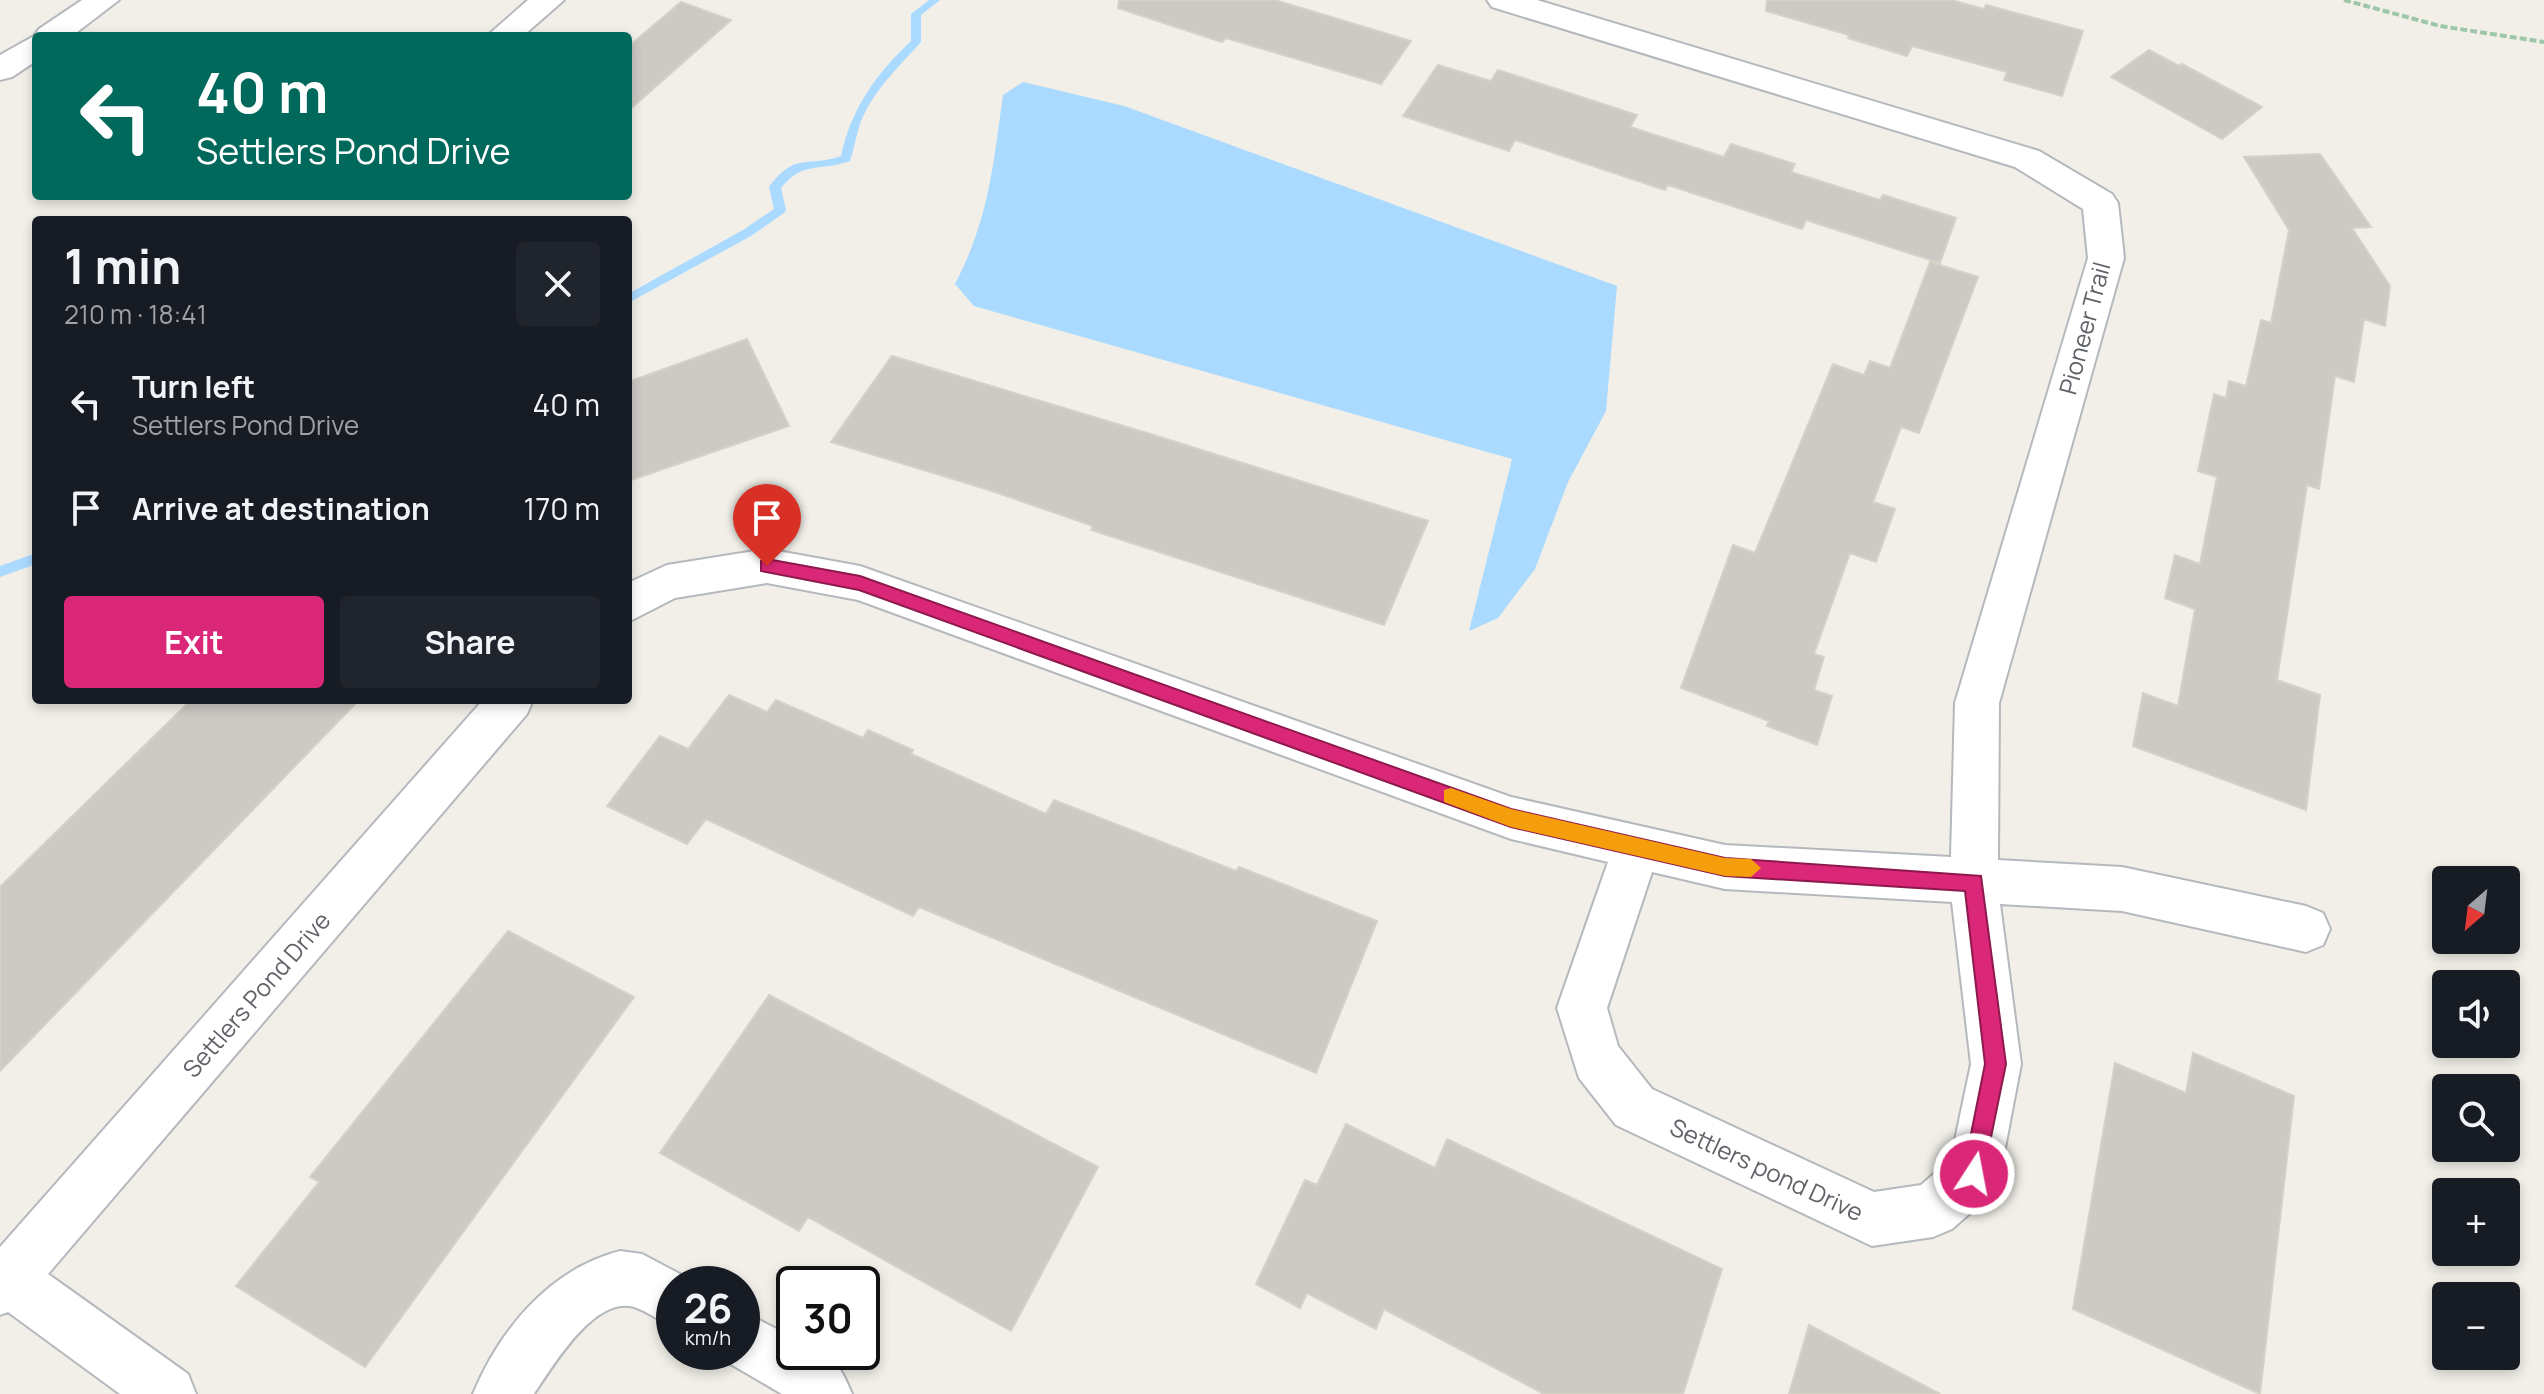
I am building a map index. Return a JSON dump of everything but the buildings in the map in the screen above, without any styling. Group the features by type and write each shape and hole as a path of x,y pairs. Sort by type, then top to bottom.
{"street":[{"path":"56,32 103,0"},
{"path":"508,32 548,0"},
{"name":"Pioneer Trail","path":"1503,0 2027,159 2100,203 2106,258 1977,703 1974,883"},
{"path":"0,70 32,49"},
{"path":"632,602 667,582 767,566 860,583 1511,818 1725,867 2122,889 2306,929"},
{"name":"Settlers Pond Drive","path":"4,1284 508,704"},
{"name":"Settlers pond Drive","path":"1637,847 1582,1008 1597,1060 1634,1107 1872,1219 1933,1210 1974,1174 1996,1064 1974,883"},
{"path":"501,1394 562,1307 606,1279 640,1280 656,1289"},
{"path":"4,1284 168,1394"},
{"path":"760,1349 816,1382 824,1394"}],"path":[{"path":"2344,0 2440,26 2544,42"}],"water":[{"path":"1023,82 1124,106 1617,286 1606,411 1568,482 1535,569 1498,618 1469,631 1512,459 974,306 955,284 982,214 1003,95"}],"waterway":[{"path":"632,297 747,233 780,210 775,187 793,169 846,158 862,108 880,80 916,42 916,14 935,0"},
{"path":"0,572 32,560"}],"slow traffic":[{"path":"1451,796 1511,818 1725,867 1751,868"}],"route":[{"path":"767,566 860,583 1511,818 1725,867 1974,883 1996,1064 1974,1174"}]}
